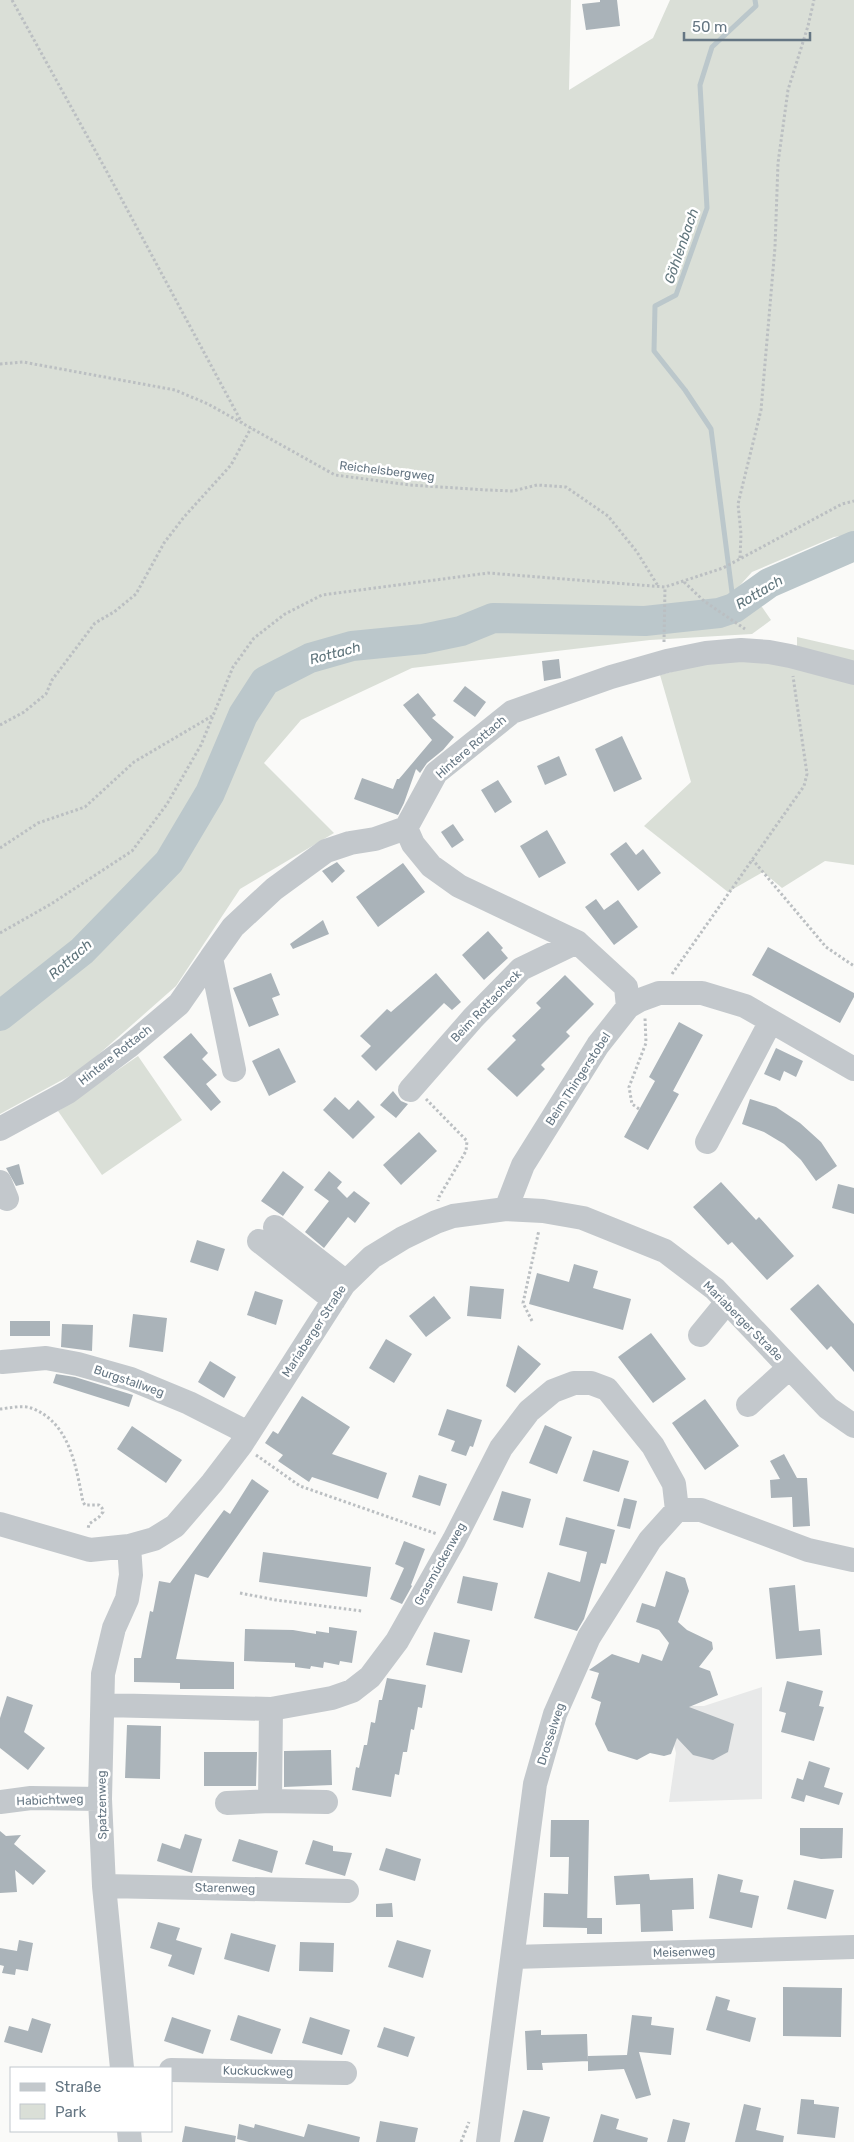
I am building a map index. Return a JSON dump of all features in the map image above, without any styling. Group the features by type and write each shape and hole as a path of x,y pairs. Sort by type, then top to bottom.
{"street":[{"name":"Hintere Rottach","path":"0,1129 68,1092 128,1047 179,1004 232,927 274,889 326,851 406,828 436,773 512,712 611,677 667,661 706,653 741,650 769,652 854,672"},
{"path":"406,828 413,844 431,866 458,886 577,942 642,1000 702,993 745,1006 770,1022 854,1068"},
{"name":"Beim Rottacheck","path":"412,1088 473,1018 521,968 577,942"},
{"path":"211,958 234,1070"},
{"name":"Beim Thingerstobel","path":"506,1209 523,1165 598,1045 642,1000"},
{"path":"707,1142 770,1022"},
{"name":"Mariaberger Straße","path":"0,1524 90,1550 129,1546 154,1539 175,1526 212,1483 244,1439 340,1291 372,1257 403,1238 436,1222 453,1216 506,1209 543,1211 583,1218 665,1251 715,1289 828,1408 854,1426"},
{"path":"267,1234 340,1291"},
{"path":"700,1335 727,1302"},
{"name":"Burgstallweg","path":"2,1362 46,1358 78,1364 131,1379 189,1403 244,1439"},
{"path":"748,1405 789,1368"},
{"name":"Grasmückenweg","path":"103,1705 271,1709 332,1698 352,1691 370,1677 398,1642 454,1540 501,1448 529,1411 553,1391 574,1383 591,1382 607,1389 653,1446 674,1484 677,1510"},
{"path":"677,1510 700,1510 854,1565"},
{"name":"Drosselweg","path":"488,2142 535,1784 555,1714 589,1637 650,1540 677,1510"},
{"name":"Spatzenweg","path":"122,2067 104,1886 100,1799 103,1674 114,1628 127,1599 131,1575 129,1546"},
{"path":"270,1801 271,1709"},
{"name":"Habichtweg","path":"0,1802 32,1798 100,1799"},
{"path":"227,1803 270,1801 326,1802"},
{"name":"Starenweg","path":"104,1886 347,1891"},
{"name":"Meisenweg","path":"513,1957 854,1947"},
{"name":"Kuckuckweg","path":"172,2070 346,2073"}],"path":[{"path":"12,0 108,172 242,424"},
{"path":"740,558 742,534 738,504 761,410 775,247 778,163 788,90 814,0"},
{"name":"Reichelsbergweg","path":"0,364 31,364 175,390 208,404 335,475 410,485 513,491 537,485 566,487 608,516 637,552 658,587"},
{"path":"0,725 24,712 46,694 52,680 95,623 114,612 136,594 164,543 184,517 231,465 251,428"},
{"path":"0,933 51,904 132,851 167,804 200,745 233,667 254,638 285,614 322,595 488,573 665,587 723,568 842,504 854,501"},
{"path":"684,582 719,613 752,634"},
{"path":"663,639 665,587"},
{"path":"639,1109 632,1104 628,1087 646,1043 647,1023 642,1000 752,859 804,786 807,774 790,656"},
{"path":"0,848 38,823 84,807 134,762 212,716"},
{"path":"752,859 826,947 854,966"},
{"path":"412,1088 467,1141 466,1151 439,1197 436,1222"},
{"path":"532,1321 523,1303 543,1211"},
{"path":"0,1408 29,1407 48,1417 62,1432 74,1456 83,1502 85,1505 99,1505 103,1512 89,1524 90,1550"},
{"path":"244,1439 300,1486 454,1540"},
{"path":"240,1593 276,1600 362,1611"}],"shaded area":[{"path":"762,1687 762,1799 669,1802 676,1753 672,1736 683,1706 704,1706"}],"green space":[{"path":"0,0 571,0 569,90 653,38 670,0 854,0 854,534 834,537 752,572 724,603 762,607 771,620 752,634 650,640 412,668 301,720 264,763 334,833 240,889 176,986 82,1069 0,1114"},
{"path":"797,637 854,650 854,667 797,652"},
{"path":"754,659 854,682 854,865 825,861 782,888 763,872 728,892 644,826 691,782 660,675 702,664"},
{"path":"138,1056 182,1120 102,1175 58,1111"}],"building":[{"path":"600,0 617,0 620,26 586,30 582,4 600,2"},
{"path":"559,659 561,678 544,681 542,661"},
{"path":"465,686 486,702 475,717 453,701"},
{"path":"418,693 436,715 432,718 454,737 443,750 427,763 420,773 416,769 398,815 354,799 362,778 393,789 397,779 432,740 403,705"},
{"path":"622,736 642,779 614,792 595,749"},
{"path":"559,756 567,775 545,785 537,766"},
{"path":"498,780 512,802 495,813 481,790"},
{"path":"453,824 464,840 452,848 441,832"},
{"path":"547,830 566,863 539,878 520,846"},
{"path":"626,842 636,855 643,849 661,873 638,891 610,854"},
{"path":"337,862 345,871 332,883 322,871"},
{"path":"403,863 425,892 378,927 356,897"},
{"path":"596,899 604,910 618,900 638,927 614,945 585,907"},
{"path":"323,920 329,934 293,949 290,944"},
{"path":"488,931 503,948 501,950 508,958 484,980 462,955"},
{"path":"768,947 854,993 854,997 840,1023 752,975"},
{"path":"271,973 280,995 272,998 279,1015 249,1027 233,988"},
{"path":"436,973 461,1002 452,1010 444,1003 376,1071 361,1056 371,1046 360,1036 387,1009 391,1012"},
{"path":"565,975 594,1004 566,1032 570,1036 541,1065 545,1069 517,1097 487,1069 516,1040 512,1036 541,1008 536,1003"},
{"path":"679,1022 703,1035 673,1091 679,1094 648,1150 624,1137 655,1081 649,1077"},
{"path":"191,1033 208,1053 202,1059 217,1075 206,1084 221,1102 211,1111 163,1057"},
{"path":"279,1048 296,1082 269,1096 252,1061"},
{"path":"776,1048 803,1061 796,1077 784,1071 780,1081 764,1074"},
{"path":"393,1091 401,1101 408,1104 396,1118 380,1105"},
{"path":"335,1097 349,1110 358,1100 375,1117 353,1139 323,1110"},
{"path":"750,1099 776,1107 800,1123 821,1142 837,1166 816,1181 801,1160 784,1144 764,1132 742,1124"},
{"path":"419,1132 437,1151 401,1185 383,1165"},
{"path":"19,1164 24,1184 16,1186 6,1168"},
{"path":"283,1171 304,1187 283,1216 261,1201"},
{"path":"329,1171 342,1182 337,1188 347,1198 354,1191 370,1203 355,1223 348,1217 324,1248 305,1232 329,1201 314,1190"},
{"path":"721,1182 756,1220 759,1217 794,1256 767,1280 732,1242 728,1245 693,1207"},
{"path":"838,1184 854,1188 854,1214 832,1208"},
{"path":"197,1240 225,1249 218,1271 190,1262"},
{"path":"574,1264 598,1271 593,1288 631,1299 623,1330 529,1304 537,1273 569,1282"},
{"path":"818,1284 854,1324 854,1372 831,1346 827,1350 790,1309"},
{"path":"470,1286 504,1289 501,1319 467,1316"},
{"path":"255,1291 283,1300 276,1325 247,1315"},
{"path":"434,1296 451,1318 426,1337 409,1316"},
{"path":"133,1314 167,1318 163,1352 129,1347"},
{"path":"10,1321 50,1321 50,1336 10,1336"},
{"path":"62,1324 93,1325 92,1351 61,1347"},
{"path":"651,1333 686,1379 653,1403 618,1357"},
{"path":"386,1339 412,1354 394,1383 369,1368"},
{"path":"518,1345 541,1364 515,1393 506,1386"},
{"path":"210,1361 236,1377 224,1398 198,1382"},
{"path":"56,1374 75,1377 133,1395 129,1407 53,1383"},
{"path":"302,1396 350,1427 332,1454 387,1473 378,1499 312,1477 309,1482 278,1461 283,1455 265,1443 273,1431 278,1434"},
{"path":"705,1399 739,1446 705,1470 672,1423"},
{"path":"447,1409 482,1420 473,1447 470,1446 466,1456 451,1451 455,1441 438,1435"},
{"path":"545,1425 572,1437 557,1474 529,1463"},
{"path":"132,1426 182,1460 166,1483 117,1449"},
{"path":"593,1450 629,1461 619,1492 583,1481"},
{"path":"784,1454 797,1478 807,1478 810,1526 793,1527 792,1497 771,1498 770,1480 780,1479 770,1461"},
{"path":"419,1475 447,1484 440,1506 412,1497"},
{"path":"252,1479 269,1491 208,1578 195,1574 176,1659 234,1662 234,1689 180,1689 180,1683 134,1682 134,1658 141,1658 150,1611 153,1612 159,1581 170,1583 224,1510 230,1514"},
{"path":"502,1491 531,1499 523,1528 493,1520"},
{"path":"624,1498 637,1501 630,1529 617,1526"},
{"path":"566,1517 615,1530 606,1564 601,1563 584,1619 577,1631 534,1618 548,1572 580,1582 587,1552 559,1545"},
{"path":"404,1541 425,1549 412,1586 402,1604 390,1599 404,1568 395,1564"},
{"path":"263,1552 371,1567 367,1597 259,1582"},
{"path":"666,1571 685,1578 689,1591 678,1622 687,1630 712,1642 713,1649 699,1667 710,1671 718,1695 689,1707 734,1724 728,1752 713,1760 693,1755 677,1738 671,1754 664,1756 650,1753 637,1760 608,1751 595,1724 601,1702 591,1698 599,1673 589,1670 612,1654 639,1663 642,1654 662,1661 669,1643 659,1630 636,1622 642,1603 655,1607"},
{"path":"463,1576 498,1583 492,1611 457,1603"},
{"path":"795,1585 799,1631 820,1629 822,1655 776,1659 769,1588"},
{"path":"329,1627 357,1631 352,1663 340,1661 339,1665 324,1662 323,1668 311,1666 310,1669 295,1667 295,1663 244,1661 245,1629 293,1630 316,1634 316,1631 329,1633"},
{"path":"434,1632 470,1640 462,1673 426,1665"},
{"path":"387,1678 426,1685 422,1708 418,1707 414,1730 411,1729 407,1752 403,1752 399,1775 395,1774 391,1797 352,1790 356,1767 359,1768 364,1745 367,1745 371,1722 375,1723 379,1700 382,1700"},
{"path":"787,1681 823,1691 819,1706 824,1707 814,1741 781,1732 786,1713 779,1711"},
{"path":"7,1696 33,1705 24,1732 45,1748 28,1770 0,1748 0,1718"},
{"path":"127,1725 161,1726 160,1779 125,1778"},
{"path":"331,1750 332,1785 284,1787 284,1751"},
{"path":"204,1752 257,1752 256,1786 204,1786"},
{"path":"809,1761 830,1768 824,1787 843,1793 839,1805 806,1795 804,1802 791,1798 797,1778 803,1780"},
{"path":"551,1820 589,1820 587,1928 543,1927 544,1893 568,1894 569,1857 550,1857"},
{"path":"800,1828 843,1828 842,1858 821,1859 800,1855"},
{"path":"0,1831 6,1836 21,1835 14,1844 46,1871 33,1885 15,1870 17,1892 0,1893"},
{"path":"185,1834 202,1839 192,1873 157,1861 162,1843 180,1849"},
{"path":"239,1839 278,1851 272,1873 232,1861"},
{"path":"313,1840 333,1846 333,1851 352,1853 345,1876 305,1864"},
{"path":"386,1848 421,1859 415,1881 379,1870"},
{"path":"649,1874 650,1880 693,1878 694,1909 672,1910 673,1931 641,1932 640,1904 616,1905 614,1876"},
{"path":"718,1874 743,1880 740,1892 759,1896 752,1928 709,1918"},
{"path":"794,1880 834,1890 826,1919 787,1909"},
{"path":"392,1903 393,1917 376,1917 376,1904"},
{"path":"587,1918 602,1918 602,1934 587,1934"},
{"path":"158,1922 180,1928 176,1940 202,1948 194,1975 168,1966 172,1955 150,1948"},
{"path":"231,1933 276,1945 269,1972 224,1959"},
{"path":"19,1940 33,1943 28,1971 16,1969 15,1975 2,1973 4,1966 0,1965 0,1948 17,1951"},
{"path":"397,1940 431,1950 423,1978 388,1967"},
{"path":"300,1942 334,1943 333,1972 299,1971"},
{"path":"783,1987 842,1988 841,2037 783,2036"},
{"path":"716,1996 730,2000 727,2010 756,2018 750,2042 706,2030"},
{"path":"238,2015 281,2029 272,2054 230,2040"},
{"path":"632,2015 652,2017 651,2025 674,2028 671,2055 639,2052 651,2095 636,2099 624,2069 588,2071 588,2056 627,2055"},
{"path":"172,2017 211,2030 203,2054 164,2041"},
{"path":"310,2017 350,2030 342,2055 302,2043"},
{"path":"32,2018 51,2024 42,2053 4,2042 9,2026 28,2031"},
{"path":"384,2027 415,2037 408,2057 377,2047"},
{"path":"541,2030 541,2035 587,2034 588,2061 542,2063 543,2070 527,2070 525,2031"},
{"path":"801,2099 814,2100 814,2104 839,2107 835,2138 797,2134"},
{"path":"744,2104 761,2108 756,2130 784,2136 783,2142 735,2142"},
{"path":"523,2110 550,2117 543,2142 514,2142"},
{"path":"601,2114 619,2119 616,2129 648,2138 647,2142 593,2142"},
{"path":"673,2119 690,2123 685,2142 667,2142"},
{"path":"380,2121 418,2128 415,2142 376,2142"},
{"path":"239,2124 254,2128 255,2124 304,2137 308,2124 360,2137 359,2142 249,2142 237,2139"},
{"path":"185,2126 236,2136 235,2142 182,2142"}],"waterway":[{"name":"Göhlenbach","path":"734,608 711,429 685,390 654,351 655,306 676,295 707,208 700,85 712,47 756,6 755,0"},
{"name":"Rottach","path":"0,1016 82,951 169,862 210,793 243,715 265,681 310,658 352,646 423,639 461,631 493,618 645,621 719,613 734,608 769,583 854,546"}]}
